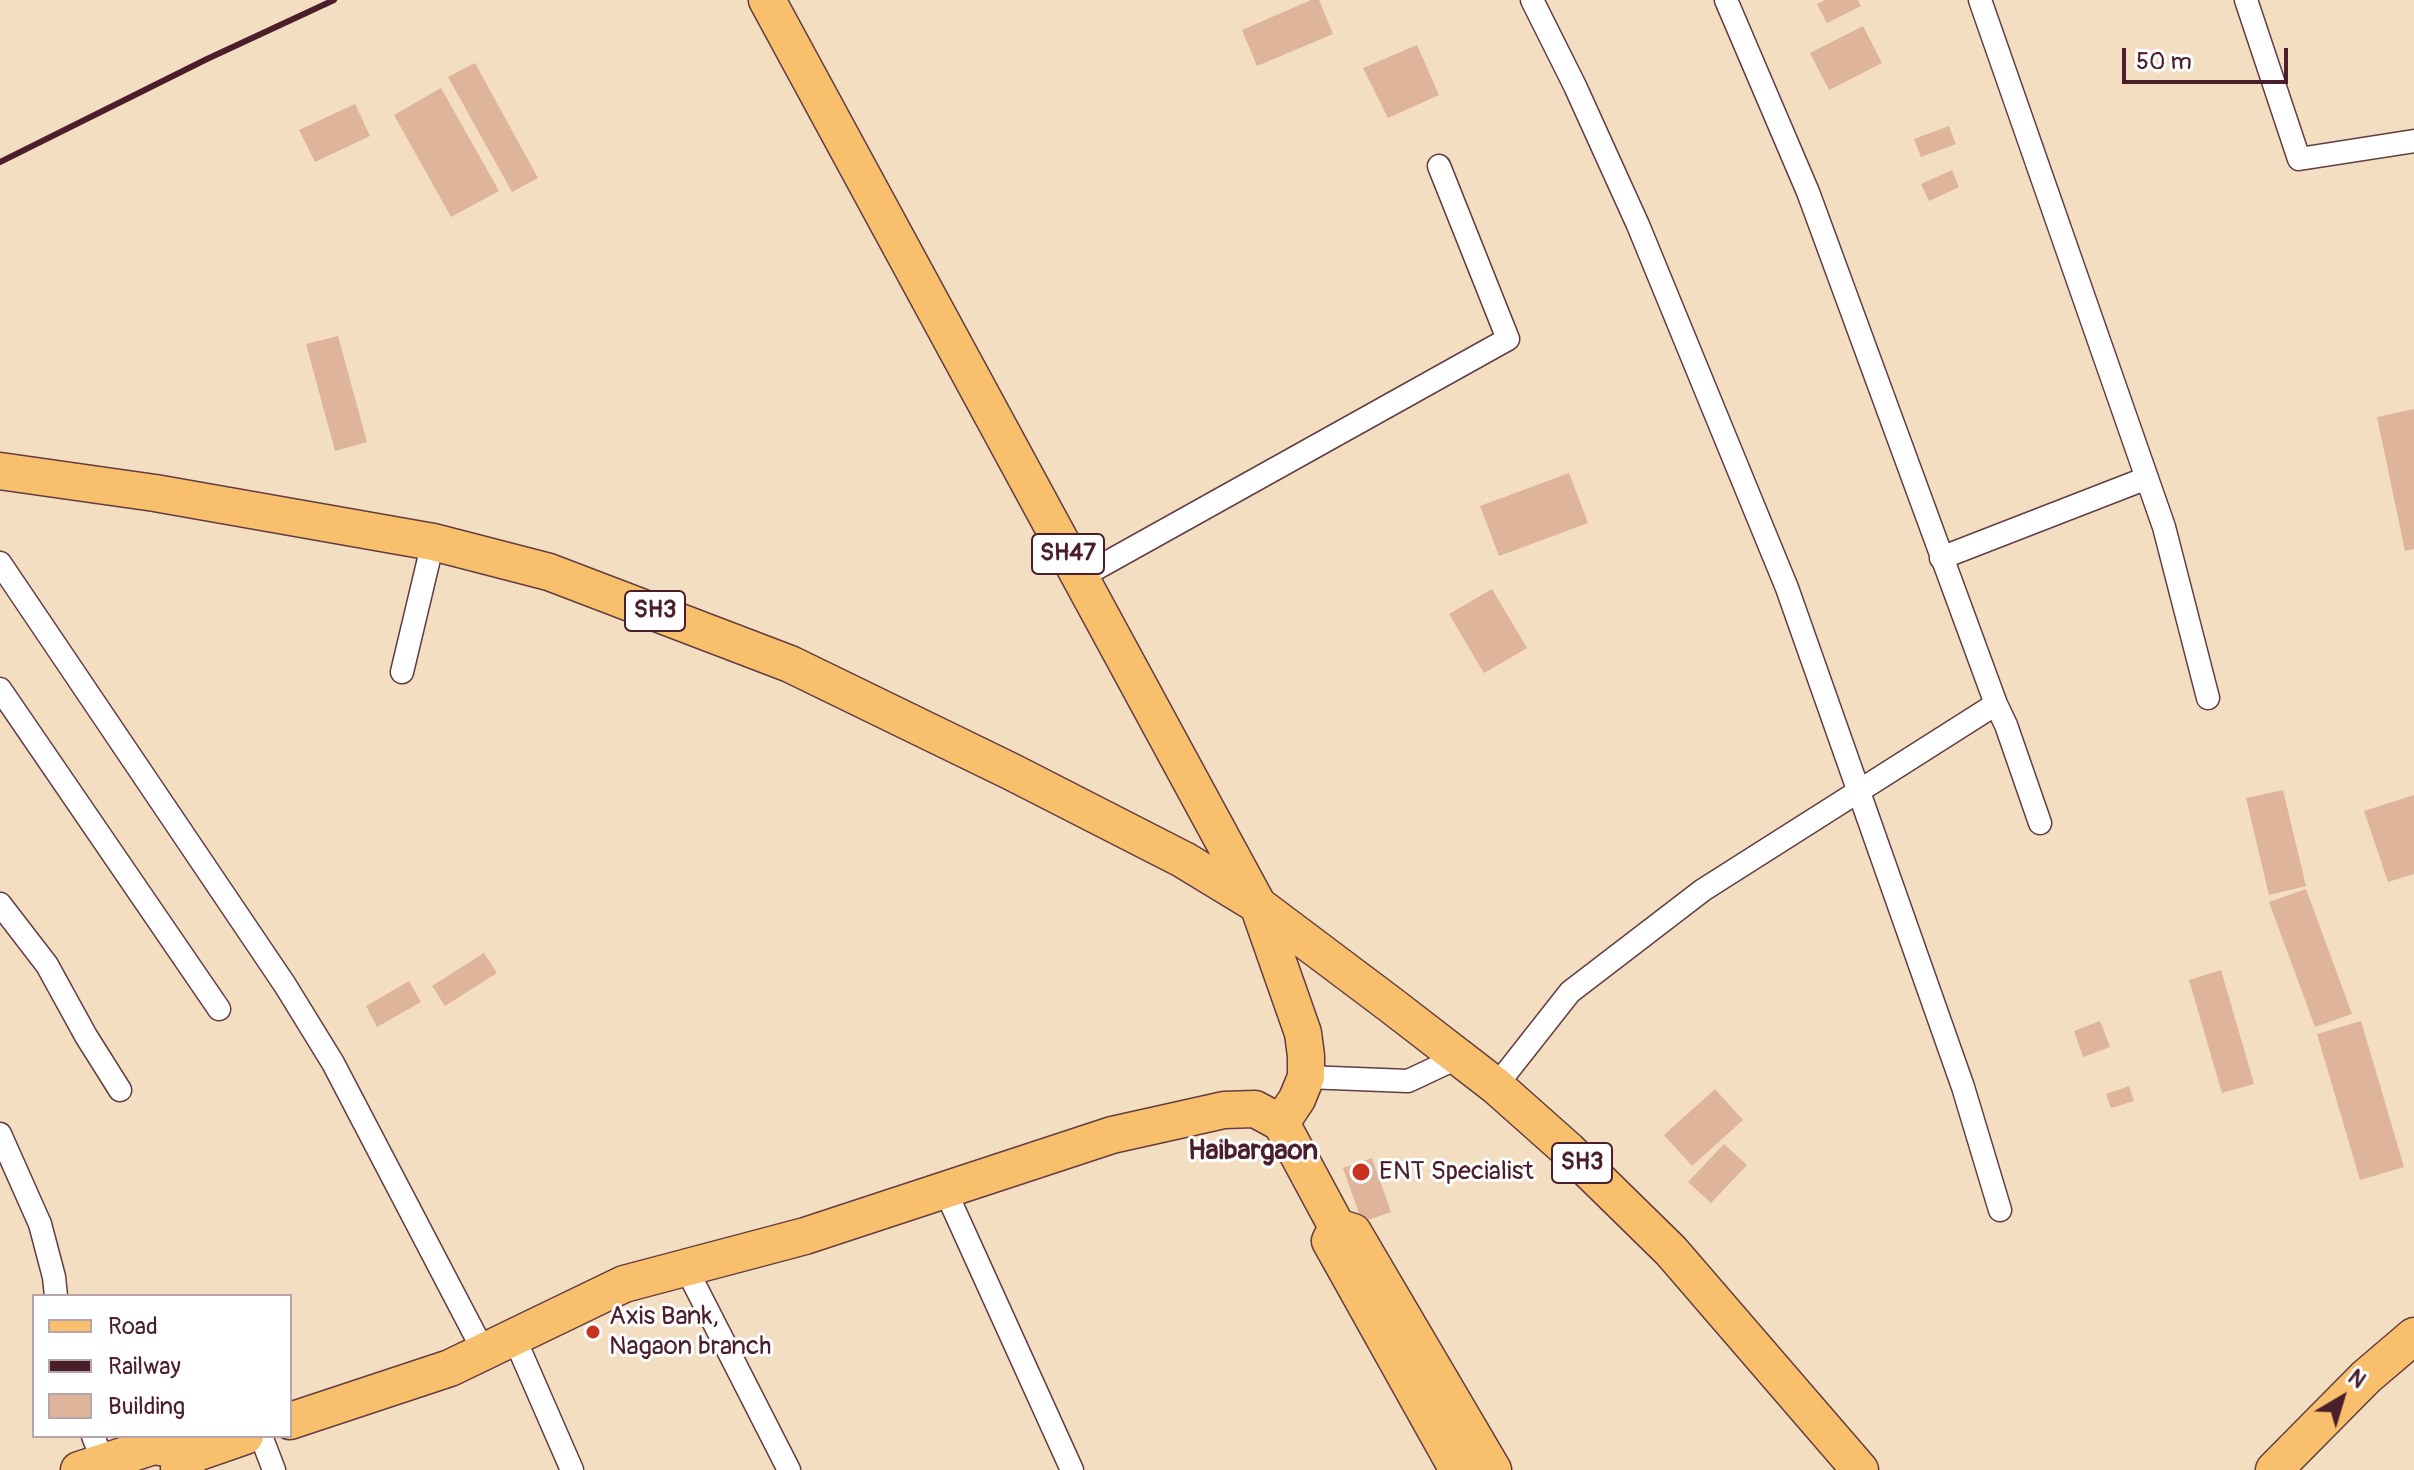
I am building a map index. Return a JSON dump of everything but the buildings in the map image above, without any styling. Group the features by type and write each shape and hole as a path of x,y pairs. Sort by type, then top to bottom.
{"main road":[{"name":"SH47","path":"767,0 1258,905 1303,1033 1306,1077"},
{"name":"SH3","path":"0,471 155,493 433,542 549,572 790,664 1184,860 1258,905 1496,1086 1603,1183 1671,1251 1860,1470"},
{"path":"1281,1123 1297,1099 1306,1077"},
{"path":"292,1420 450,1368 624,1284 805,1236 1112,1135 1224,1110 1255,1109 1281,1123 1337,1227 1353,1232 1493,1470"},
{"path":"1337,1227 1330,1241 1458,1470"},
{"path":"2274,1470 2366,1377 2414,1336"},
{"path":"92,1456 154,1446 187,1461 240,1438"}],"street":[{"path":"1532,0 1619,183 1787,588 1963,1087 2000,1210"},
{"path":"1726,0 1808,192 2040,823"},
{"path":"1980,0 2164,527 2208,698"},
{"path":"2246,0 2299,159 2414,141"},
{"path":"1081,577 1508,339 1439,166"},
{"path":"1941,558 2147,478"},
{"path":"402,672 433,542"},
{"path":"0,563 285,985 572,1470"},
{"path":"0,689 219,1009"},
{"path":"1496,1086 1570,992 1703,890 1996,704"},
{"path":"0,904 47,965 120,1090"},
{"path":"1306,1077 1408,1081 1457,1058"},
{"path":"0,1134 40,1224 56,1294"},
{"path":"945,1190 1072,1470"},
{"path":"686,1268 789,1470"},
{"path":"262,1438 274,1470"}],"railway":[{"path":"0,162 334,0"}],"place":[{"name":"ENT Specialist","path":"1361,1172"},
{"name":"Axis Bank, Nagaon branch","path":"593,1332"}],"district":[{"name":"Haibargaon","path":"1253,1152"}]}
